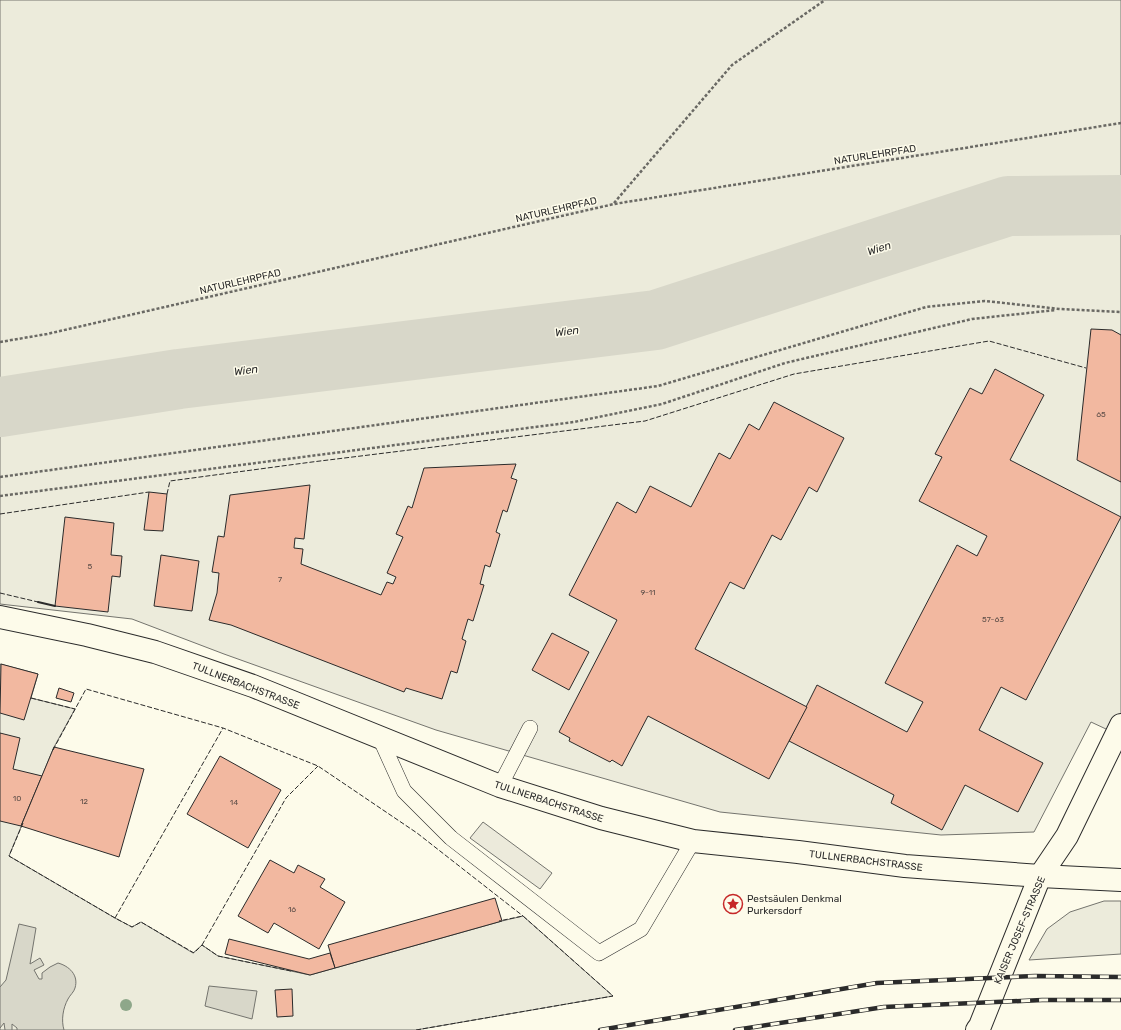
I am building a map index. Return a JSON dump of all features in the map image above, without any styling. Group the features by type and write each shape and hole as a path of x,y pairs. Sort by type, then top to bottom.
{"main road":[{"name":"TULLNERBACHSTRASSE","path":"0,617 87,635 155,652 253,686 500,786 601,818 693,841 798,852 905,866 1040,876 1121,880"},
{"name":"KAISER JOSEF-STRASSE","path":"977,1030 980,1026 1040,876 1066,836 1121,725"}],"lane":[{"path":"500,786 530,728"},
{"path":"380,738 404,791 451,838 599,953 640,930 693,841"}],"path":[{"path":"614,204 732,65 825,0"},
{"name":"NATURLEHRPFAD","path":"0,342 47,334 614,204 1121,123"},
{"path":"0,477 658,386 926,307 985,301 1060,310 1121,312"},
{"path":"0,496 574,422 662,404 785,363 972,319 1060,310"}],"shaded area":[{"path":"0,0 1121,0 1121,736 1091,722 1034,832 941,835 720,812 436,730 224,654 132,619 0,604"},
{"path":"0,664 38,674 31,698 75,709 54,747 9,856 115,918 132,927 141,922 193,953 202,945 218,956 310,975 523,916 613,996 416,1030 0,1030"},
{"path":"483,822 552,873 540,889 470,838"},
{"path":"1104,901 1121,901 1121,954 1029,960 1047,929 1070,912"},
{"path":"19,924 36,928 30,964 40,958 44,965 34,970 39,979 42,979 42,973 58,963 66,966 76,979 74,991 68,999 64,1010 64,1030 17,1030 17,1028 12,1024 12,1030 5,1030 4,1023 0,1028 0,987 6,980"},
{"path":"209,986 257,991 252,1019 205,1006"}],"building":[{"path":"1091,329 1112,330 1121,335 1121,482 1077,460"},
{"path":"995,369 1044,395 1010,460 1121,517 1026,700 1001,687 979,730 1043,763 1018,812 965,785 942,830 891,803 894,795 789,741 817,685 907,732 923,702 885,683 957,545 977,556 987,536 919,501 942,457 935,454 970,388 982,394"},
{"path":"774,402 844,438 817,492 809,487 781,540 772,535 744,589 730,582 695,649 807,707 769,779 648,716 622,766 612,760 610,762 569,741 570,738 559,732 617,620 569,595 617,502 636,513 650,486 691,507 719,453 730,459 749,424 759,430"},
{"path":"516,464 511,478 517,480 507,512 503,510 496,532 500,534 490,567 485,565 480,584 484,585 473,621 468,619 462,639 466,641 457,673 451,671 442,699 406,688 404,692 231,625 209,620 217,593 219,573 212,572 218,536 224,537 230,495 310,485 304,539 295,538 294,548 303,549 301,564 381,595 387,582 393,584 396,577 387,573 403,537 396,534 408,506 412,508 424,468"},
{"path":"149,492 167,494 163,531 144,530"},
{"path":"65,517 114,523 111,555 122,556 120,577 112,576 108,612 55,606"},
{"path":"161,555 199,561 192,611 154,606"},
{"path":"552,633 589,652 569,690 532,670"},
{"path":"1,664 38,674 24,720 0,713"},
{"path":"59,688 74,693 71,702 56,698"},
{"path":"0,733 20,738 13,769 42,776 21,826 0,821"},
{"path":"54,747 144,769 119,857 21,826"},
{"path":"220,756 281,790 248,848 187,814"},
{"path":"270,860 294,873 298,865 325,879 320,887 345,902 319,949 274,923 268,933 238,916"},
{"path":"495,898 502,921 335,968 328,945"},
{"path":"229,939 309,959 330,953 335,968 310,975 225,954"},
{"path":"292,989 293,1016 277,1017 275,990"}],"waterway":[{"name":"Wien","path":"0,407 179,379 656,320 1008,206 1121,205"}],"railway":[{"path":"600,1030 877,983 1035,976 1121,977"},
{"path":"735,1030 884,1007 1042,1000 1121,1000"}],"fence":[{"path":"167,494 170,481 645,421 794,374 989,341 1086,368"},
{"path":"0,514 149,492"},
{"path":"0,593 38,602"},
{"path":"53,750 86,689 223,728 318,766 417,833 523,916"},
{"path":"31,698 75,709"},
{"path":"115,918 223,728"},
{"path":"202,945 286,798 318,766"},
{"path":"23,823 9,856 115,918 132,927 141,922 194,953 202,945 218,956 291,971"},
{"path":"416,1030 613,996 523,916 499,921"}],"wall":[{"path":"38,602 55,606"}],"place":[{"name":"Pestsäulen Denkmal Purkersdorf","path":"733,904"}]}
